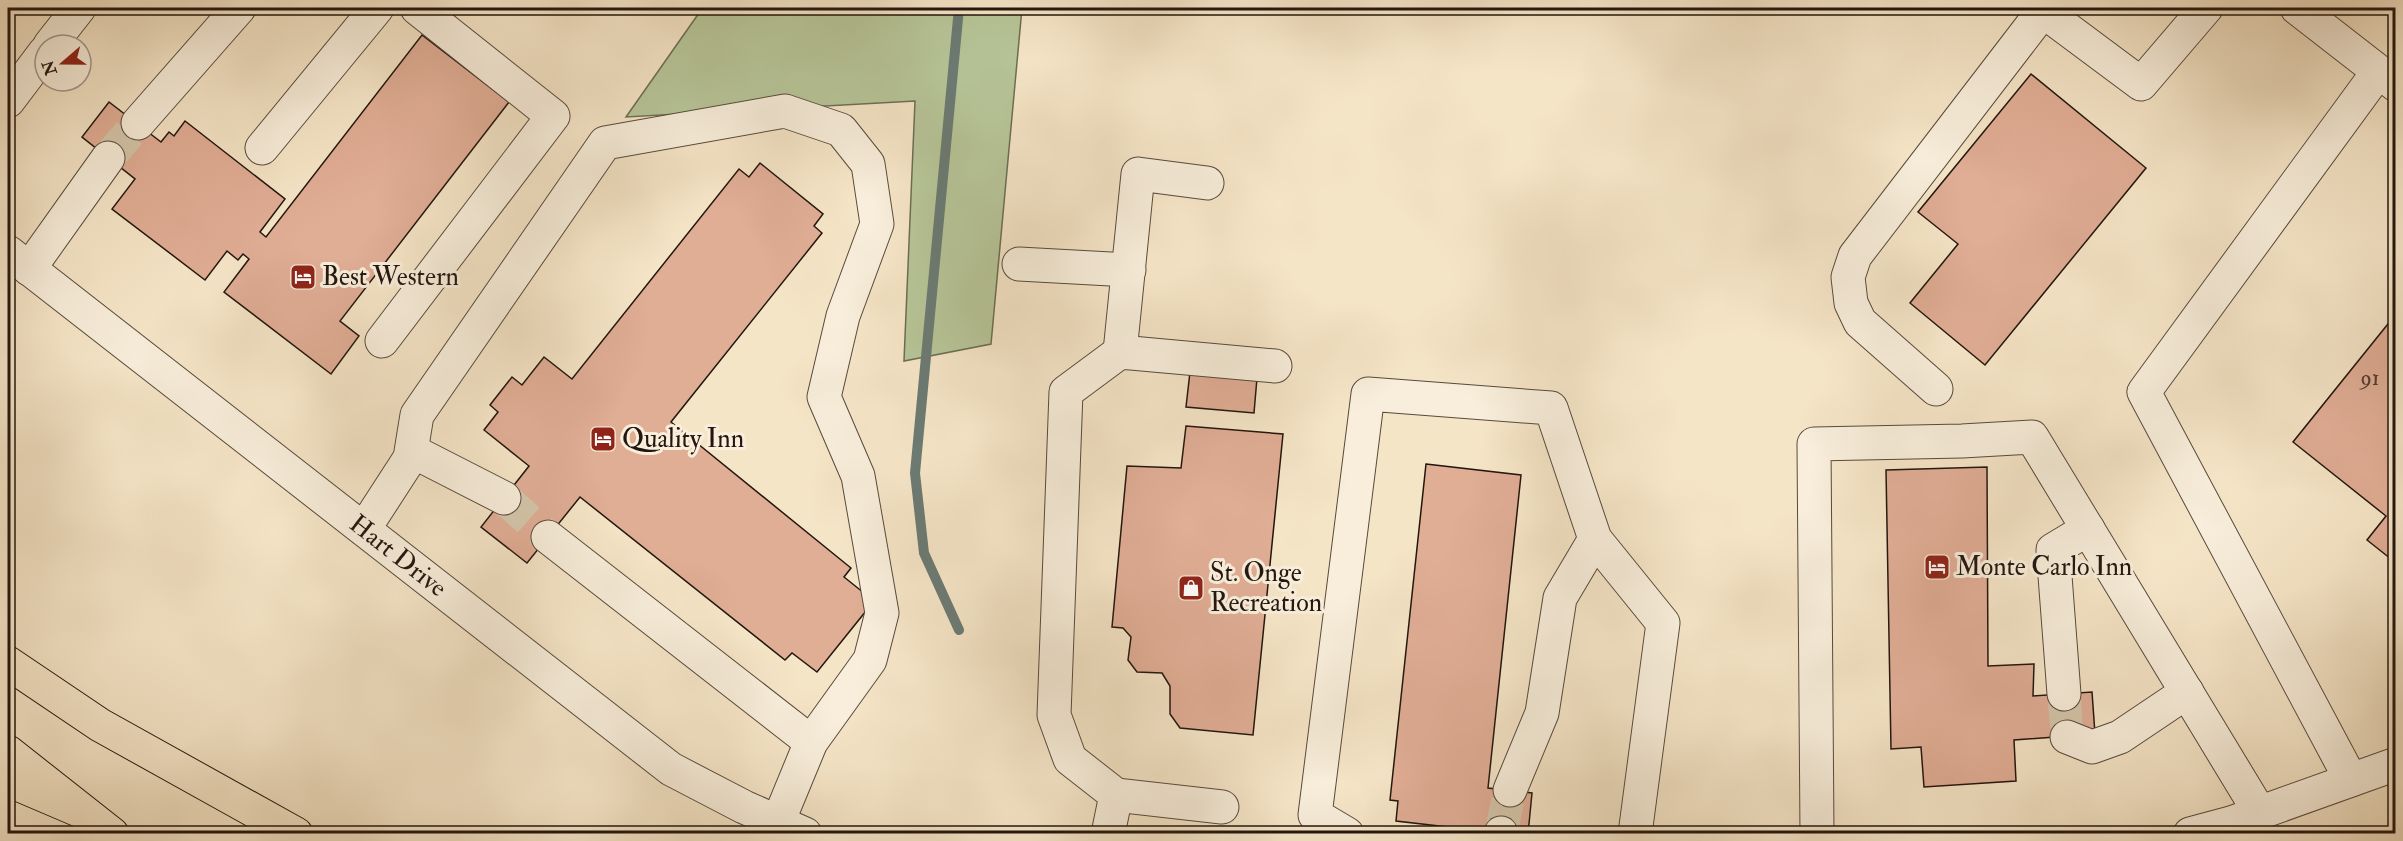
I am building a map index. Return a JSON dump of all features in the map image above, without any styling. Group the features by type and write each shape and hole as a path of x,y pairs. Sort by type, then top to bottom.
{"main road":[{"path":"8,663 100,725 297,834"},
{"path":"8,752 112,834"},
{"path":"8,780 83,812"}],"street":[{"path":"59,33 79,8"},
{"path":"138,123 239,8"},
{"path":"261,148 377,8"},
{"path":"382,342 553,116 417,8"},
{"path":"1936,389 1860,322 1851,303 1848,277 1856,256 2043,11 2141,84 2206,8"},
{"path":"2296,8 2387,79 2144,392 2351,780"},
{"path":"8,101 33,68"},
{"path":"364,529 410,458 417,415 605,143 785,111 841,130 868,164 877,225 843,316 824,397 858,476 882,613 870,660 811,742 792,828"},
{"path":"18,260 108,158"},
{"path":"1120,352 1138,174 1208,183"},
{"name":"Hart Drive","path":"18,260 671,769 744,807 792,828"},
{"path":"1019,264 1129,270"},
{"path":"1222,807 1116,795 1070,759 1054,715 1066,392 1120,352 1275,366"},
{"path":"1347,834 1315,815 1368,394 1551,408 1595,539 1663,623 1635,834"},
{"path":"1817,834 1814,444 1962,441 2032,436 2260,813"},
{"path":"412,451 504,498"},
{"path":"2064,694 2053,550 2088,529"},
{"path":"548,537 811,742"},
{"path":"1510,790 1542,713 1560,598 1595,539"},
{"path":"2067,736 2092,747 2120,737 2187,692"},
{"path":"2190,834 2260,813 2396,764"},
{"path":"1108,834 1116,795"}],"green space":[{"path":"687,8 1022,8 991,344 904,361 915,101 626,117 699,13"}],"building":[{"path":"422,35 509,102 340,321 359,336 331,374 224,292 249,259 243,254 238,260 227,251 205,280 112,209 135,179 82,137 109,102 161,142 169,132 174,136 185,121 285,199 260,232 266,237"},
{"path":"2031,74 2146,168 1985,365 1910,303 1958,244 1918,212"},
{"path":"760,163 823,214 814,226 822,233 671,422 851,568 844,577 874,601 817,672 792,653 785,660 580,497 527,563 481,527 529,466 484,430 498,412 490,405 512,377 522,385 544,357 572,379 739,169 749,177"},
{"path":"2396,314 2396,563 2367,540 2386,516 2293,442"},
{"path":"1190,372 1257,378 1254,413 1186,407"},
{"path":"1186,426 1283,434 1253,735 1180,728 1170,714 1170,686 1162,673 1137,672 1128,660 1131,637 1123,628 1112,627 1127,466 1181,468"},
{"path":"1426,464 1521,475 1488,788 1532,793 1528,834 1509,834 1396,821 1398,801 1390,800"},
{"name":"Monte Carlo Inn","path":"1987,467 1988,666 2034,664 2033,696 2092,692 2095,734 2014,740 2016,781 1924,787 1921,747 1891,749 1886,470"}],"waterway":[{"path":"959,8 915,473 924,553 959,630"}],"tunnel":[{"path":"108,158 138,123"},
{"path":"504,498 548,537"},
{"path":"2064,694 2067,737"},
{"path":"1501,833 1510,790"}],"place":[{"name":"Best Western","path":"303,277"},
{"name":"Quality Inn","path":"603,439"},
{"name":"Monte Carlo Inn","path":"1937,567"},
{"name":"St. Onge Recreation","path":"1191,588"}]}
